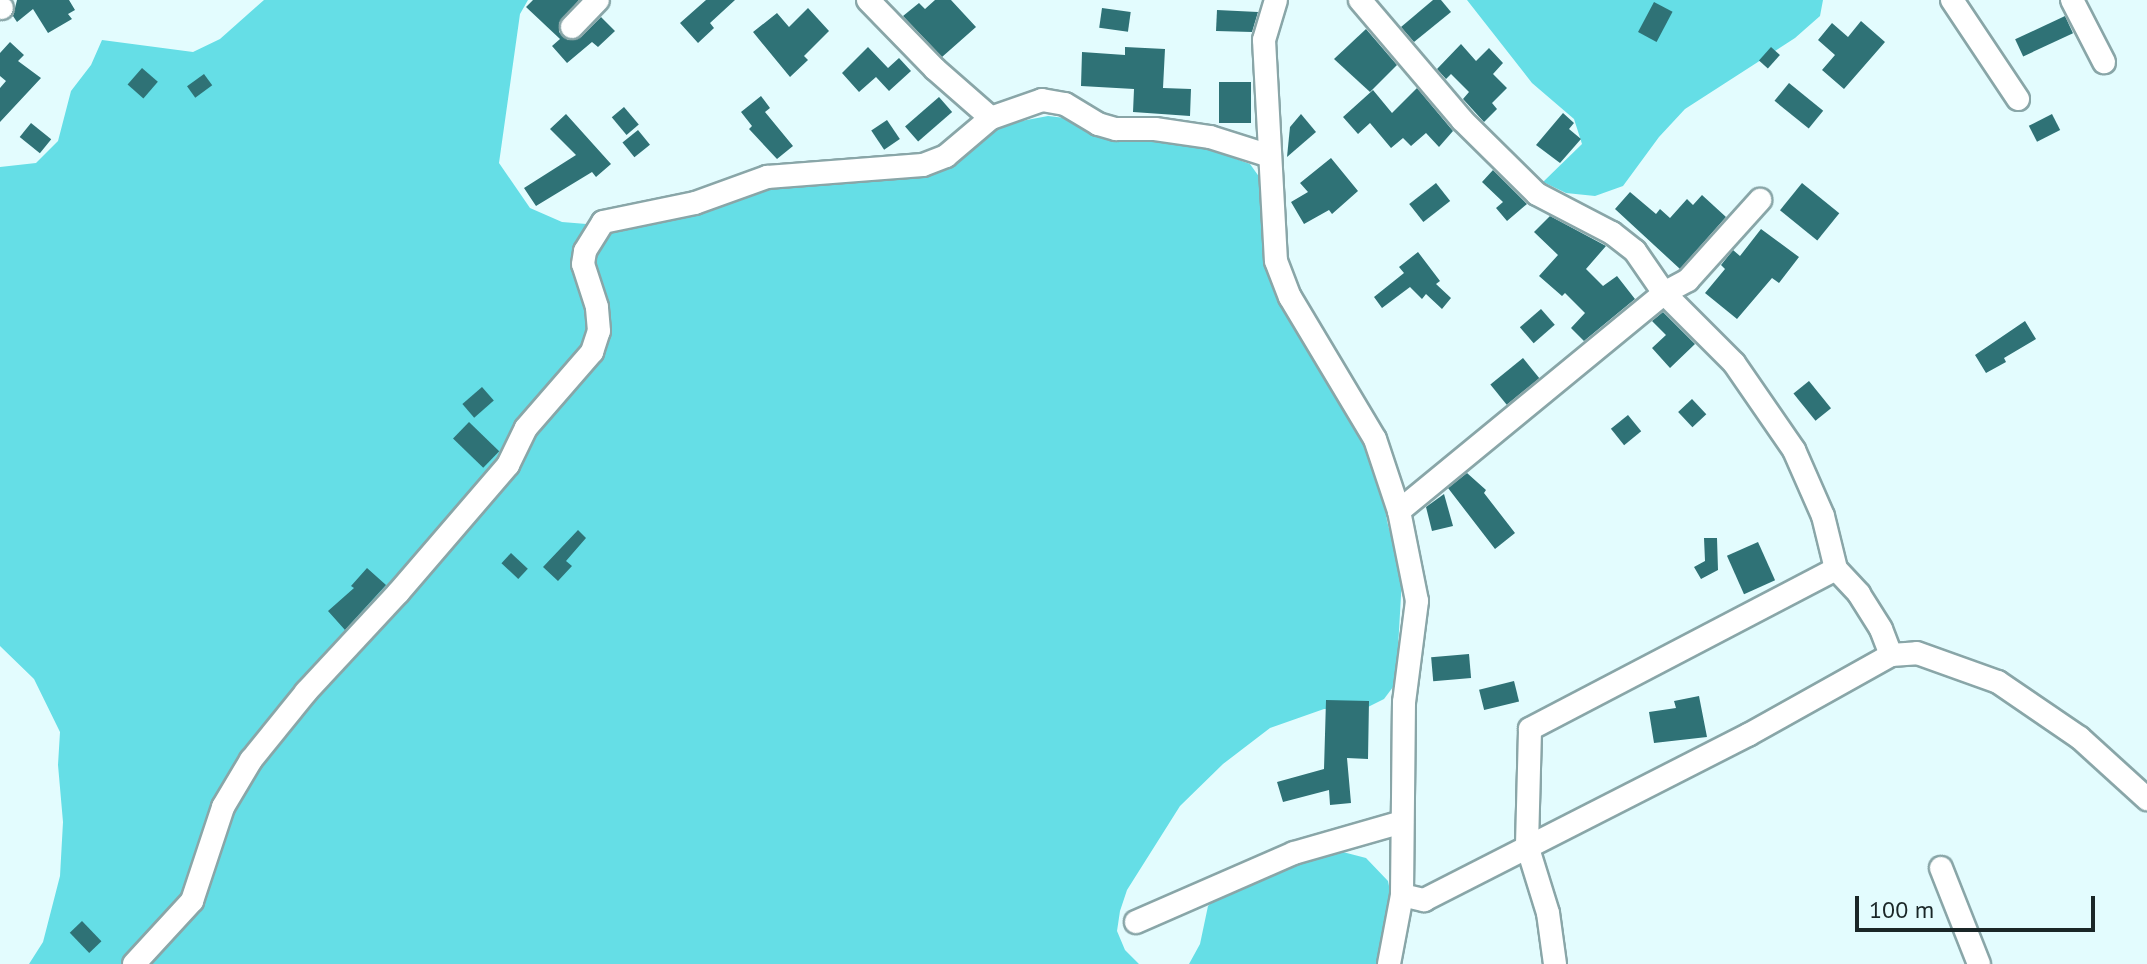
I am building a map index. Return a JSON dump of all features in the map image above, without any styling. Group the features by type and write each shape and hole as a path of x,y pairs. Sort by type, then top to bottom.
{"street":[{"path":"572,27 598,0"},
{"path":"868,0 935,69 991,118"},
{"path":"1276,0 1264,40 1276,261 1290,297 1375,439 1399,511 1417,601 1404,702 1402,895 1389,964"},
{"path":"1360,0 1462,120 1537,194 1612,233 1635,251 1664,293 1734,363 1794,450 1823,516 1836,569 1874,617 1891,655"},
{"path":"1952,0 2018,99"},
{"path":"2072,0 2104,62"},
{"path":"134,964 192,901 223,807 251,760 306,692 398,593 508,465 526,428 592,352 599,331 597,307 583,264 585,251 603,222 695,203 767,177 923,165 946,156 991,118 1042,100 1065,104 1098,124 1116,129 1155,129 1210,137 1270,156"},
{"path":"1399,511 1664,293 1688,280 1760,200"},
{"path":"1555,964 1548,913 1527,845 1530,729 1836,569"},
{"path":"1402,895 1424,900 1748,735 1891,655 1917,653 1998,682 2080,738 2147,799"},
{"path":"1136,922 1294,853 1402,822"},
{"path":"1941,868 1979,964"}],"shaded area":[{"path":"264,0 528,0 520,14 499,163 530,208 562,222 611,226 655,223 697,215 766,185 922,173 1006,124 1048,116 1065,118 1081,129 1104,137 1203,147 1250,164 1260,178 1270,268 1279,299 1372,451 1384,490 1387,521 1402,578 1396,683 1384,699 1366,708 1324,709 1270,728 1223,764 1180,806 1127,890 1120,911 1117,931 1125,950 1139,964 29,964 43,942 60,876 63,822 58,765 60,732 34,679 0,646 0,167 36,163 58,141 71,91 91,65 102,40 193,52 220,39"},
{"path":"1467,0 1823,0 1820,16 1795,38 1685,109 1659,137 1623,186 1595,196 1566,193 1543,182 1582,144 1574,119 1532,83"},
{"path":"1339,851 1366,858 1388,881 1391,896 1379,964 1189,964 1200,944 1208,906 1222,892"}],"building":[{"path":"17,0 69,0 75,10 68,14 72,19 48,33 33,9 17,22 13,16"},
{"path":"533,0 579,0 559,23 559,32 568,40 581,37 601,17 615,31 598,47 592,42 567,63 552,46 560,39 526,7"},
{"path":"706,0 735,0 710,23 714,28 698,43 680,23"},
{"path":"935,0 951,0 976,27 942,57 903,16 919,3 925,9"},
{"path":"1433,0 1441,0 1451,12 1414,42 1401,27"},
{"path":"1654,2 1673,12 1657,42 1638,32"},
{"path":"808,8 829,31 804,56 808,60 790,77 753,32 777,13 789,27"},
{"path":"1102,8 1131,12 1128,32 1099,28"},
{"path":"1217,10 1258,12 1252,32 1216,31"},
{"path":"2065,16 2073,33 2023,56 2015,39"},
{"path":"1861,21 1885,42 1844,89 1822,70 1835,55 1818,40 1832,23 1848,37"},
{"path":"1366,29 1397,65 1370,92 1334,59"},
{"path":"10,42 24,55 18,61 41,78 0,122 0,88 6,81 0,76 0,53"},
{"path":"1461,44 1476,61 1489,48 1503,63 1493,74 1507,88 1492,103 1497,109 1484,122 1463,99 1469,92 1451,74 1446,79 1437,69"},
{"path":"868,47 888,68 899,58 911,71 889,91 876,77 859,92 842,73"},
{"path":"1125,47 1165,49 1163,88 1191,89 1190,116 1133,112 1134,89 1081,86 1082,52 1125,55"},
{"path":"1771,47 1780,55 1768,68 1759,60"},
{"path":"142,68 158,82 143,98 128,85"},
{"path":"204,74 212,85 195,98 187,86"},
{"path":"1219,82 1251,82 1251,123 1219,123"},
{"path":"1789,83 1823,111 1809,129 1775,101"},
{"path":"1417,88 1453,131 1439,147 1426,133 1411,146 1403,138 1391,148 1370,123 1358,134 1343,117 1373,90 1392,113"},
{"path":"761,96 770,108 765,112 793,146 777,159 749,129 752,126 741,112"},
{"path":"939,97 952,112 918,142 905,127"},
{"path":"624,107 639,125 627,135 612,117"},
{"path":"1563,113 1574,123 1569,129 1581,139 1560,163 1536,145"},
{"path":"566,114 611,164 596,177 592,172 536,206 524,188 576,155 550,129"},
{"path":"1301,114 1316,132 1287,157 1290,127"},
{"path":"2052,114 2060,130 2037,142 2029,126"},
{"path":"887,120 900,139 884,150 871,131"},
{"path":"31,123 51,139 40,153 20,137"},
{"path":"638,130 650,145 634,157 622,143"},
{"path":"1331,158 1358,191 1332,214 1329,210 1304,224 1291,202 1308,192 1300,183"},
{"path":"1493,170 1527,204 1507,221 1496,208 1503,202 1482,182"},
{"path":"1436,183 1450,201 1423,222 1409,204"},
{"path":"1802,183 1839,213 1817,240 1780,210"},
{"path":"1630,192 1656,214 1660,209 1670,218 1687,199 1693,205 1702,195 1726,217 1680,269 1615,209"},
{"path":"1550,216 1606,246 1586,269 1603,286 1617,276 1635,299 1584,341 1571,328 1585,313 1565,293 1562,296 1539,276 1558,255 1534,232"},
{"path":"1761,229 1799,257 1779,283 1772,278 1737,319 1705,293 1725,269 1721,265 1733,250 1740,256"},
{"path":"1418,252 1440,281 1436,284 1451,298 1442,309 1426,294 1422,299 1410,287 1382,308 1374,297 1404,273 1399,267"},
{"path":"1541,309 1555,325 1534,343 1520,327"},
{"path":"1663,312 1695,344 1670,368 1652,348 1666,335 1652,321"},
{"path":"2025,321 2036,339 1986,373 1975,355"},
{"path":"1523,358 1539,378 1507,405 1490,384"},
{"path":"1809,381 1831,408 1815,421 1793,394"},
{"path":"482,387 494,401 474,418 462,404"},
{"path":"1692,399 1706,414 1692,427 1678,412"},
{"path":"1628,415 1641,431 1624,445 1611,429"},
{"path":"469,422 499,451 483,468 453,439"},
{"path":"1467,473 1486,490 1484,493 1515,533 1495,549 1448,488"},
{"path":"1444,494 1453,526 1432,531 1426,507"},
{"path":"578,530 586,538 566,561 572,566 558,581 543,567"},
{"path":"1704,538 1717,538 1718,570 1701,579 1694,567 1705,561"},
{"path":"1758,542 1775,580 1744,594 1727,556"},
{"path":"511,553 528,569 518,579 501,563"},
{"path":"367,568 386,585 345,630 328,611 354,588 351,586"},
{"path":"1469,654 1471,678 1433,681 1431,657"},
{"path":"1514,681 1519,701 1484,710 1479,690"},
{"path":"1699,696 1707,737 1654,743 1649,712 1676,708 1674,701"},
{"path":"1326,700 1369,701 1368,759 1347,758 1351,803 1330,805 1329,790 1283,802 1277,782 1324,769"},
{"path":"82,921 101,941 89,953 70,933"}]}
